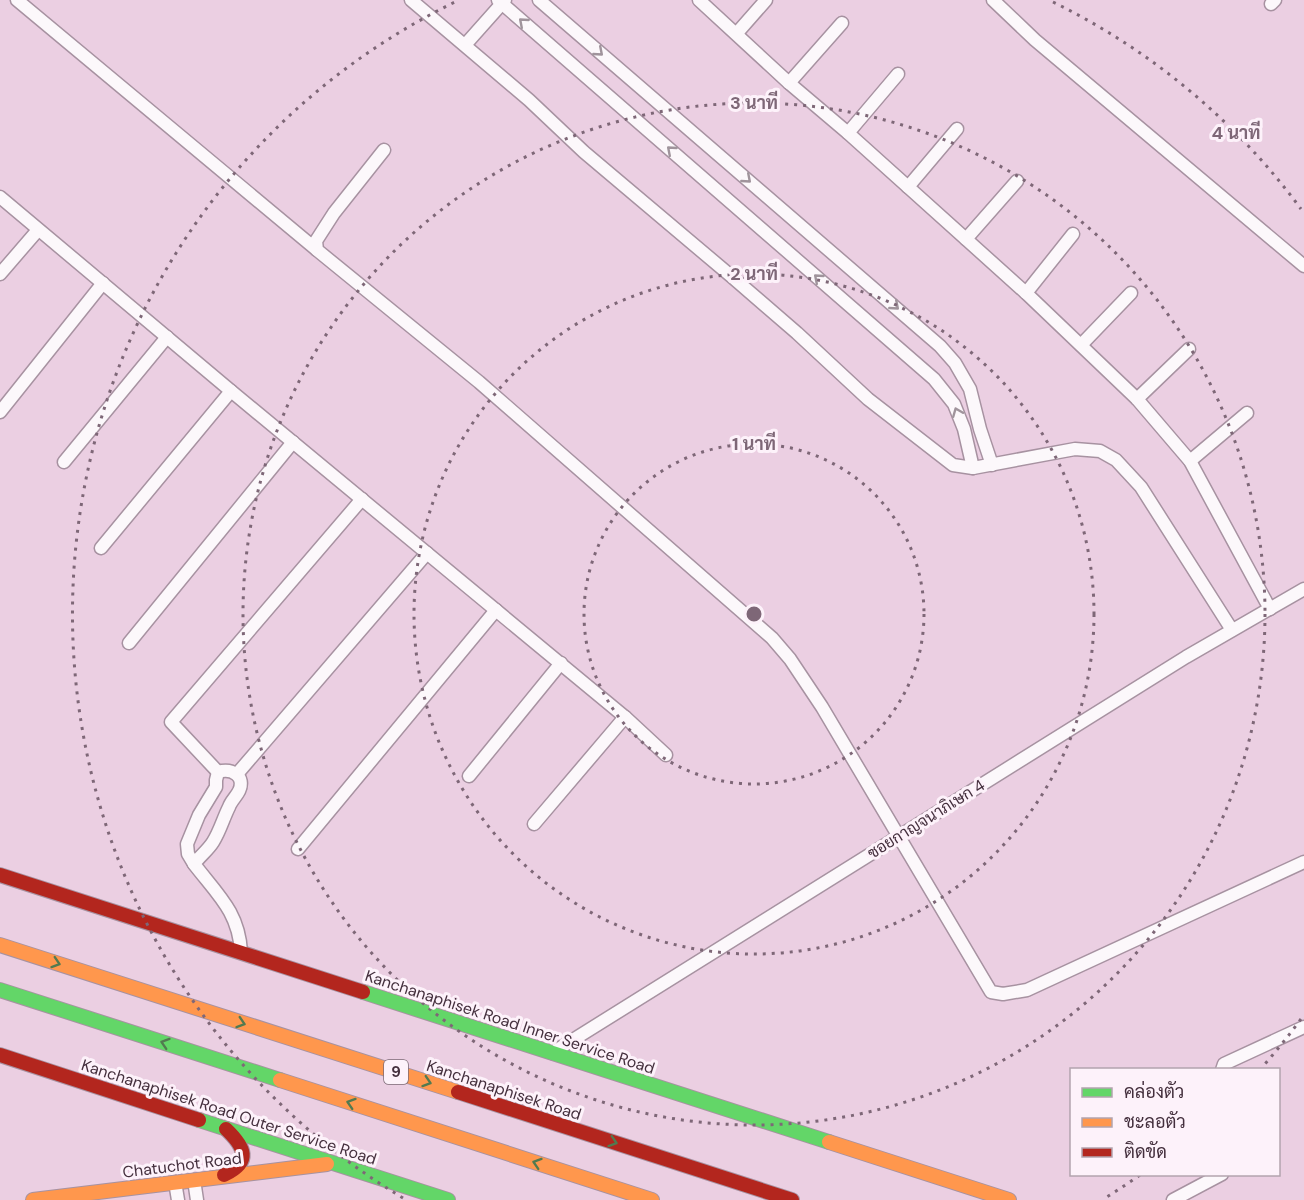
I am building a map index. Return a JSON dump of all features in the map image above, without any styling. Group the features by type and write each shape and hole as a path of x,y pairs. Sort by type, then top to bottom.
{"main road":[{"name":"Kanchanaphisek Road Inner Service Road","path":"0,875 1009,1200"},
{"name":"Kanchanaphisek Road","path":"0,945 792,1200"},
{"path":"0,990 652,1200"},
{"name":"Kanchanaphisek Road Outer Service Road","path":"0,1055 448,1200"},
{"path":"222,1176 237,1168 243,1158 243,1150 238,1140 225,1128"},
{"name":"Chatuchot Road","path":"33,1200 334,1164"}],"street":[{"path":"17,0 479,382 772,638 790,659 822,707 991,992 1003,994 1027,990 1304,862"},
{"path":"411,0 529,100 584,152 748,290 868,399 953,465 973,468 1075,449 1100,451 1116,460 1141,487 1232,630"},
{"path":"539,0 940,346 955,363 970,389 992,465"},
{"path":"699,0 1026,293 1137,399 1190,461 1269,609"},
{"path":"736,33 766,0"},
{"path":"993,0 1035,40 1304,266"},
{"path":"465,45 502,1 934,379 954,404 964,429 973,468"},
{"path":"789,83 842,23"},
{"path":"848,133 897,74"},
{"path":"909,188 957,129"},
{"path":"317,250 316,241 334,213 384,150"},
{"path":"966,239 1017,181"},
{"path":"0,197 561,663 666,755"},
{"path":"0,274 38,230"},
{"path":"1026,293 1073,234"},
{"path":"0,412 103,284"},
{"path":"1081,345 1131,293"},
{"path":"64,462 167,337"},
{"path":"1137,399 1189,349"},
{"path":"101,548 231,391"},
{"path":"1190,461 1247,413"},
{"path":"129,643 293,442"},
{"path":"218,772 171,722 362,499"},
{"path":"237,774 427,553"},
{"name":"ซอยกาญจนาภิเษก 4","path":"552,1053 1176,663 1304,589"},
{"path":"298,849 496,610"},
{"path":"469,776 561,663"},
{"path":"534,824 625,717"},
{"path":"218,772 227,771 237,774"},
{"path":"218,772 216,787 199,815 187,844 188,854 230,909 236,922 241,952"},
{"path":"194,864 213,842 229,806 238,794 240,783 237,774"},
{"path":"1223,1068 1224,1064 1304,1027"},
{"path":"1173,1200 1218,1176"},
{"path":"194,1180 197,1200"},
{"path":"174,1182 178,1200"}],"traffic: fast":[{"path":"0,990 280,1080"},
{"path":"363,992 829,1142"},
{"path":"199,1120 448,1200"}],"traffic: slow":[{"path":"0,945 458,1092"},
{"path":"280,1080 652,1200"},
{"path":"829,1142 1009,1200"},
{"path":"33,1200 327,1164"}],"traffic: jam":[{"path":"0,875 363,992"},
{"path":"0,1055 199,1120"},
{"path":"458,1092 792,1200"},
{"path":"224,1175 239,1165 243,1154 238,1142 226,1129"}]}
